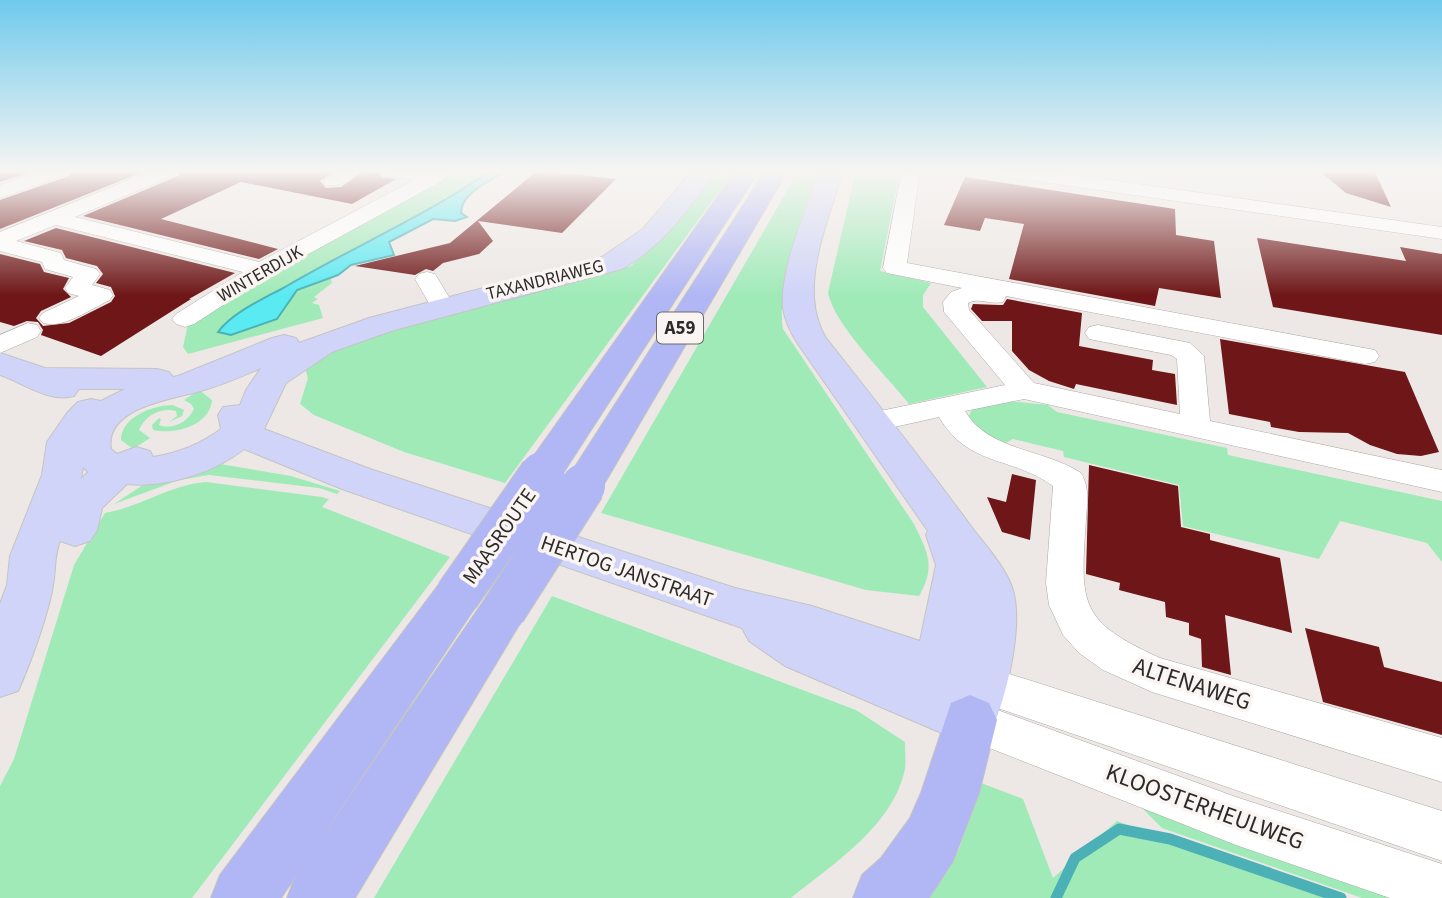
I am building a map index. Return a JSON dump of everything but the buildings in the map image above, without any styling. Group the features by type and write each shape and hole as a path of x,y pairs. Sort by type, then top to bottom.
{"highway":[{"name":"MAASROUTE","path":"563,480 723,212"},
{"name":"MAASROUTE","path":"319,898 481,603 748,212"},
{"name":"MAASROUTE","path":"243,898 481,603"},
{"path":"885,898 915,867 929,845 952,788 964,691"}],"main road":[{"name":"TAXANDRIAWEG","path":"186,376 317,336 349,333 584,272 636,251 672,212"},
{"path":"820,212 798,290 798,305 806,332 989,587 992,632 964,691"},
{"name":"TAXANDRIAWEG","path":"248,415 266,385 286,365 349,333"},
{"path":"0,363 41,378 186,376 224,379 236,387 248,415"},
{"path":"86,424 120,405 186,376"},
{"path":"0,675 30,584 32,556 60,482 86,424 127,389 186,376"},
{"path":"41,378 53,396 74,407 94,431 90,448 100,461 135,470 183,463 204,454 248,415"},
{"path":"30,584 75,530 80,508 135,470 140,458 175,452 201,442 248,415"},
{"name":"HERTOG JANSTRAAT","path":"248,415 249,438 282,451 356,479 735,607 803,651 964,691"},
{"name":"HERTOG JANSTRAAT","path":"204,454 282,451"}],"street":[{"path":"0,242 70,212"},
{"name":"WINTERDIJK","path":"185,319 262,270 370,212"},
{"path":"904,212 895,268 1365,356"},
{"path":"1294,212 1442,233"},
{"path":"55,218 262,270"},
{"path":"0,242 53,258 53,264 88,274 77,288 101,295 52,318"},
{"path":"427,279 443,307"},
{"path":"1024,390 957,312 956,302 961,295 970,292 1048,306"},
{"path":"0,345 28,331"},
{"path":"1098,333 1180,349 1189,356 1196,429"},
{"path":"872,422 1024,390 1442,481"},
{"name":"ALTENAWEG","path":"947,405 966,433 980,443 1055,469 1069,481 1071,494 1063,589 1072,619 1102,649 1122,662 1152,674 1442,760"},
{"name":"KLOOSTERHEULWEG","path":"964,691 1442,836"},
{"name":"KLOOSTERHEULWEG","path":"964,691 1236,821 1442,890"}],"green space":[{"path":"377,212 423,212 247,308 219,332 231,335 265,324 297,290 331,278 332,283 314,297 318,299 312,303 319,305 323,318 188,354 183,347 189,319"},
{"path":"682,212 704,212 505,483 404,452 314,415 300,404 308,378 305,368 346,342 631,266 663,238"},
{"path":"775,212 804,212 792,248 783,293 783,329 914,524 923,543 929,568 919,596 866,590 601,513"},
{"path":"846,212 892,212 880,271 931,283 923,295 923,307 987,387 909,404 840,320 828,293"},
{"path":"199,390 212,400 205,416 190,427 180,430 153,430 152,425 159,418 159,425 170,426 180,424 188,418 194,409 184,400"},
{"path":"1008,401 1048,405 1057,412 1227,448 1228,455 1442,501 1442,562 1427,543 1340,521 1319,559 1183,526 1179,485 1064,457 1063,451 1013,439 1000,446 967,419 973,408"},
{"path":"173,405 184,410 182,416 169,422 177,416 176,411 164,410 149,417 142,425 139,430 150,438 133,449 121,440 122,432 132,419 156,407"},
{"path":"214,463 291,476 340,491 337,494 319,488 209,475 179,480 114,504 146,483"},
{"path":"206,482 329,499 322,507 450,557 192,898 0,898 0,786 14,759 74,565 105,513 180,487"},
{"path":"552,596 856,710 905,742 905,769 888,808 859,842 791,898 374,898"},
{"path":"981,783 1023,799 1053,878 1117,821 1325,898 927,898 959,849"},
{"path":"1127,793 1416,898 1362,898 1162,828"}],"water":[{"path":"423,212 461,212 467,217 455,221 433,219 389,242 394,255 351,265 338,275 297,290 277,319 231,335 218,332 232,318 249,307"}],"waterway":[{"path":"1056,898 1075,858 1119,829 1170,839 1341,898"}]}
